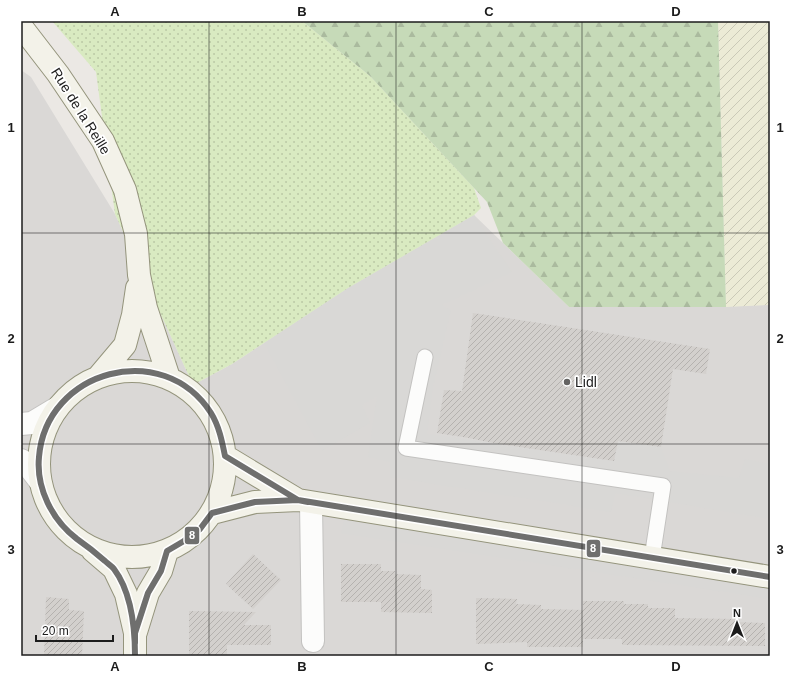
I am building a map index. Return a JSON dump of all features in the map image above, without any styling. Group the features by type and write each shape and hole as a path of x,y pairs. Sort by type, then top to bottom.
{"street":[{"name":"Rue de la Reille","path":"21,26 58,74 103,141 125,190 136,234 139,275 146,308 169,378"},
{"name":"Rue de la Reille","path":"98,377 125,345 133,315 139,275"},
{"path":"21,424 32,423 57,408 75,390 98,377 122,371 146,372 169,378 190,391 208,409 220,431 225,456 223,485 212,513 200,528 184,541 167,551 141,557 114,556 89,547"},
{"path":"57,408 44,430 38,455 40,480 46,500 56,519 71,535 89,547 114,569 126,594 135,633 134,656"},
{"path":"225,456 305,502"},
{"path":"21,460 40,480"},
{"path":"212,513 254,502 305,502 770,577"},
{"path":"305,502 313,641"},
{"path":"135,633 148,593 161,571 167,551"}],"lane":[{"path":"425,357 406,448 663,486 652,558"}],"shaded area":[{"path":"21,70 31,77 115,214 193,385 232,364 348,288 474,215 569,307 770,300 770,656 21,656"},
{"path":"474,215 512,272 442,305 451,310 433,387 427,434 614,461 618,441 661,447 670,471 739,478 745,459 770,464 770,519 615,493 611,512 390,477 390,462 368,457 377,396 362,405 370,423 322,451 264,343 348,288"},
{"path":"344,520 457,537 656,571 770,587 770,599 341,533"}],"green space":[{"path":"52,21 302,21 370,76 474,188 481,208 474,215 348,288 232,364 193,385 115,214 96,72"},
{"path":"302,21 718,21 726,307 569,307 503,243 487,202 370,76"},
{"path":"718,21 770,21 770,305 726,307"}],"building":[{"name":"Lidl","path":"473,313 710,349 706,374 673,369 661,447 618,441 614,461 437,433 444,390 462,391"},
{"path":"253,554 281,580 253,609 226,584"},
{"path":"341,564 381,564 381,571 395,571 395,574 421,575 421,589 432,590 432,613 381,612 381,602 341,602"},
{"path":"46,597 69,599 69,610 84,611 82,656 44,656"},
{"path":"476,598 517,599 516,604 541,605 541,609 583,610 583,601 624,601 624,604 648,604 648,608 675,608 675,618 736,619 736,622 765,623 765,646 622,645 622,639 583,639 583,647 527,647 527,642 476,644"},
{"path":"189,611 256,612 244,625 271,625 271,645 227,645 227,656 189,656"}],"transit line":[{"name":"8","path":"135,656 133,622 129,599 120,578 112,567 77,539 60,523 53,513 43,492 39,469 39,457 46,427 62,403 84,385 110,374 137,371 165,376 190,390 214,418 220,434 225,456 298,500 770,577"},
{"name":"8","path":"135,643 135,633 148,593 161,571 167,551 200,529 212,513 255,502 298,500 308,502"}],"place":[{"name":"Lidl","path":"567,382"}]}
